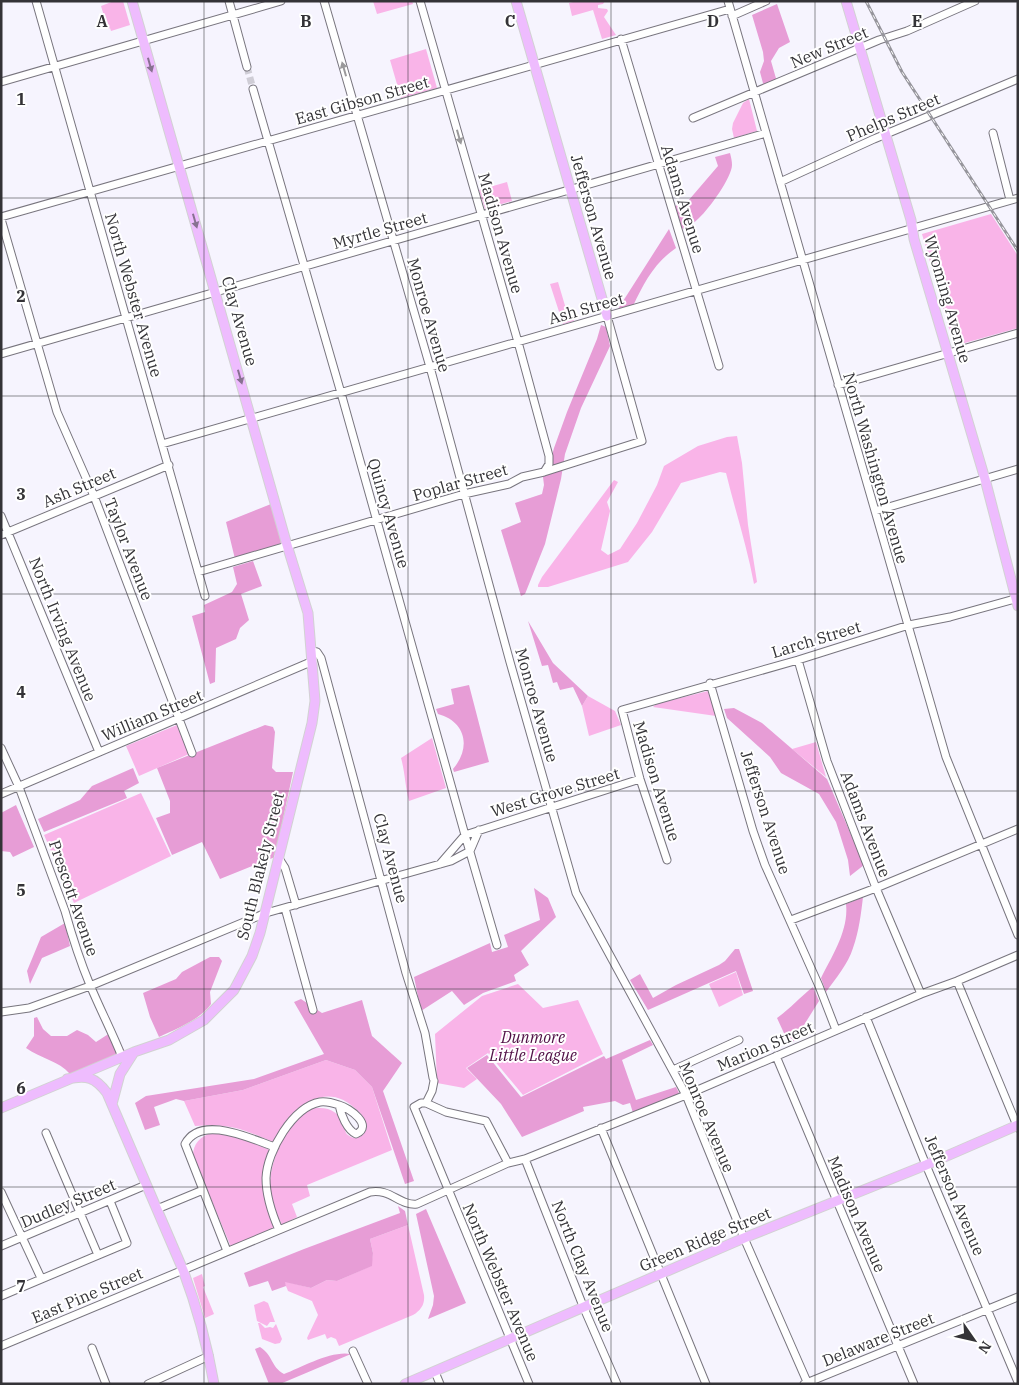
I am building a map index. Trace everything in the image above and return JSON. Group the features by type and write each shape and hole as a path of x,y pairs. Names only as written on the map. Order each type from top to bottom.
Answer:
{"main road":[{"name":"Clay Avenue","path":"132,1 308,613 313,661"},
{"name":"Jefferson Avenue","path":"516,1 607,316"},
{"name":"Wyoming Avenue","path":"846,1 984,478 1017,600"},
{"name":"South Blakely Street","path":"1,1108 122,1056 169,1040 204,1020 234,990 252,956 266,913 278,857 312,723 315,702 313,661"},
{"path":"112,1104 120,1074 134,1052"},
{"path":"67,1079 83,1077 97,1082 108,1093 183,1270 198,1311 214,1384"},
{"name":"Green Ridge Street","path":"405,1384 744,1238 926,1165 1017,1126"}],"street":[{"name":"North Webster Avenue","path":"36,1 205,596"},
{"path":"229,1 247,68"},
{"path":"1,82 281,1"},
{"name":"Monroe Avenue","path":"324,1 430,367 576,893 686,1095 806,1383"},
{"name":"Madison Avenue","path":"420,1 549,456 549,464 544,472"},
{"name":"East Gibson Street","path":"1,218 730,8 766,1"},
{"name":"New Street","path":"693,118 975,1"},
{"name":"North Washington Avenue","path":"730,8 946,757 1018,935"},
{"name":"Adams Avenue","path":"621,39 719,366"},
{"name":"Phelps Street","path":"780,182 1018,79"},
{"name":"Quincy Avenue","path":"253,89 341,392 497,945"},
{"name":"Myrtle Street","path":"1,354 766,133"},
{"path":"993,133 1014,199"},
{"name":"Ash Street","path":"162,444 1014,199"},
{"name":"Taylor Avenue","path":"1,218 57,412 94,496 192,753"},
{"name":"Jefferson Avenue","path":"607,316 642,441"},
{"path":"838,385 1018,333"},
{"name":"Poplar Street","path":"198,572 464,494 509,484 522,477 544,472 642,441"},
{"name":"Ash Street","path":"5,533 169,465"},
{"path":"875,511 1018,469"},
{"name":"North Irving Avenue","path":"1,516 5,533 99,752"},
{"name":"Larch Street","path":"622,710 710,683 798,660 909,625 1017,600"},
{"name":"Clay Avenue","path":"312,651 317,652 321,658 406,973 425,1033 433,1080 432,1091 426,1103"},
{"name":"Adams Avenue","path":"798,660 827,761 876,888 921,994"},
{"name":"William Street","path":"1,794 313,661"},
{"name":"Jefferson Avenue","path":"710,683 753,831 766,867 791,920 836,1030"},
{"name":"Madison Avenue","path":"622,710 640,779 667,860"},
{"name":"Prescott Avenue","path":"1,748 19,787 65,911 90,986 111,1028 122,1056"},
{"name":"West Grove Street","path":"440,864 465,835 640,779"},
{"path":"791,920 876,888 1018,829"},
{"name":"West Grove Street","path":"470,851 479,830"},
{"path":"1,1012 29,1008 90,986 266,913 451,861 470,851"},
{"path":"278,857 285,868 296,905"},
{"path":"285,908 313,1010"},
{"name":"Marion Street","path":"411,1205 448,1191 508,1163 525,1159 686,1095 921,994 1018,955"},
{"path":"957,981 1017,1126"},
{"name":"Jefferson Avenue","path":"866,1018 1018,1382"},
{"path":"673,1070 739,1040"},
{"name":"Madison Avenue","path":"776,1056 914,1384"},
{"path":"279,1230 273,1215 266,1177 275,1147 282,1133 303,1109 322,1102 339,1105"},
{"name":"North Webster Avenue","path":"426,1103 416,1105 414,1109 529,1384"},
{"path":"426,1103 454,1114 486,1121 508,1163"},
{"path":"600,1128 706,1384"},
{"path":"227,1251 185,1144 193,1134 208,1129 238,1134 275,1147"},
{"path":"46,1133 98,1255"},
{"name":"North Clay Avenue","path":"525,1159 617,1384"},
{"name":"Dudley Street","path":"1,1246 146,1185"},
{"path":"157,1210 203,1190"},
{"path":"1,1192 41,1278"},
{"name":"East Pine Street","path":"1,1346 370,1192 388,1193 411,1205"},
{"path":"1,1296 127,1243 110,1201"},
{"name":"Delaware Street","path":"806,1383 1018,1297"},
{"path":"92,1348 106,1384"},
{"path":"354,1351 368,1384"},
{"path":"148,1384 209,1356"},
{"path":"435,1372 440,1384"}],"green space":[{"path":"114,1 123,1 130,25 111,31 110,28 108,29 101,6"},
{"path":"373,1 412,1 413,4 377,14"},
{"path":"577,1 605,1 603,4 598,5 598,8 607,9 608,11 604,17 616,35 602,39 593,10 572,16 569,3"},
{"path":"426,49 437,88 401,98 390,60"},
{"path":"749,99 757,131 734,138 733,123 743,103"},
{"path":"507,182 512,201 485,209 479,190"},
{"path":"991,214 1018,256 1018,328 954,346 922,234"},
{"path":"558,282 569,319 574,321 563,324 550,284"},
{"path":"737,436 757,582 754,584 726,473 720,472 681,483 652,532 628,562 548,587 538,587 542,577 614,480 618,482 607,502 610,511 601,550 608,555 620,549 637,523 657,485 664,466 698,446 727,437"},
{"path":"708,691 716,716 653,707 656,704"},
{"path":"588,696 615,711 621,725 589,736 582,706"},
{"path":"177,725 189,754 139,776 126,746"},
{"path":"432,738 446,788 409,801 401,758"},
{"path":"816,742 826,777 792,749"},
{"path":"141,793 171,856 74,903 44,835"},
{"path":"736,972 743,995 719,1007 709,984"},
{"name":"Dunmore Little League","path":"518,984 543,1008 578,1000 603,1054 523,1095 488,1053 466,1068 477,1079 464,1088 437,1083 435,1034 482,996"},
{"path":"326,1060 355,1070 372,1087 392,1150 307,1185 310,1196 292,1204 297,1217 282,1225 271,1198 270,1188 277,1153 289,1128 297,1118 307,1111 317,1108 326,1109 340,1117 347,1134 356,1138 363,1134 366,1129 366,1122 362,1115 346,1102 333,1097 321,1097 299,1109 273,1142 227,1126 195,1126 184,1101 243,1090"},
{"path":"212,1133 239,1137 270,1150 265,1172 264,1190 274,1228 231,1247 193,1156 194,1148 198,1141"},
{"path":"408,1225 424,1295 424,1301 420,1309 413,1315 339,1346 336,1339 331,1337 327,1339 325,1334 308,1340 307,1338 318,1315 312,1301 288,1291 284,1281 311,1288 327,1280 337,1281 371,1266 373,1253 370,1239"},
{"path":"202,1274 205,1286 203,1287 214,1314 205,1318 193,1278"},
{"path":"264,1301 268,1303 275,1322 270,1322 267,1326 257,1321 254,1305"},
{"path":"258,1323 265,1328 273,1328 276,1324 282,1339 280,1343 275,1344 262,1339"}],"shaded area":[{"path":"777,4 790,42 779,48 771,61 777,82 764,87 760,72 764,61 763,52 752,15"},
{"path":"730,153 732,165 724,185 703,214 683,229 680,226 675,206 688,201 718,166 715,157"},
{"path":"669,229 676,248 656,267 646,281 633,306 618,309"},
{"path":"601,325 606,327 610,346 581,408 565,454 561,479 545,544 525,594 521,596 501,530 521,522 515,503 542,494 543,477 549,467 567,412"},
{"path":"271,504 282,543 235,559 226,522"},
{"path":"253,561 262,586 241,594 249,620 240,628 236,639 216,648 215,682 210,684 192,616 205,612 204,605 232,592 237,584 233,567"},
{"path":"528,621 553,663 588,696 582,706 573,687 560,690 557,682 553,683 548,665 542,666"},
{"path":"469,685 489,762 454,772 453,769 459,761 464,744 463,736 454,722 438,714 436,709 454,704 451,689"},
{"path":"734,708 762,723 827,779 864,865 850,876 848,860 836,822 819,794 781,773 770,757 727,718 724,709"},
{"path":"265,725 273,727 275,732 272,768 276,772 293,772 275,857 220,879 202,842 172,855 156,818 170,813 170,801 157,768"},
{"path":"133,768 139,783 124,791 127,798 44,832 38,819 80,800 92,786"},
{"path":"16,805 34,847 13,857 10,852 1,851 1,813"},
{"path":"534,888 548,898 556,917 521,951 529,965 514,975 516,981 483,993 464,1005 452,991 421,1011 414,977 490,943 492,952 508,947 504,935 540,920"},
{"path":"863,897 858,929 851,954 826,992 821,978 835,952 842,933 845,923 846,904"},
{"path":"65,923 70,946 42,958 30,984 27,971 41,937"},
{"path":"735,949 739,949 753,991 744,994 736,971 648,1010 630,980 640,974 653,998 719,965"},
{"path":"210,957 219,957 222,961 210,992 211,1004 201,1015 159,1037 150,1017 143,993 176,979 182,972"},
{"path":"813,987 819,1001 794,1041 789,1044 777,1018"},
{"path":"301,999 322,1013 362,1000 372,1036 402,1063 383,1091 414,1181 405,1184 372,1087 355,1070 326,1060 243,1090 184,1101 176,1099 154,1107 160,1125 145,1130 135,1103 146,1096 254,1079 324,1054 294,1002"},
{"path":"37,1017 43,1029 51,1036 67,1036 77,1030 88,1035 96,1042 110,1033 126,1052 70,1074 55,1063 26,1048 34,1036 34,1018"},
{"path":"650,1040 653,1045 622,1060 636,1100 676,1087 680,1095 633,1113 630,1103 623,1105 615,1101 583,1107 584,1111 522,1137 501,1104 467,1068 487,1055 521,1097 604,1056 606,1059"},
{"path":"398,1206 405,1211 408,1225 370,1239 373,1253 372,1266 337,1281 327,1280 311,1288 285,1282 286,1286 272,1291 268,1281 249,1287 244,1273 400,1213"},
{"path":"426,1209 466,1303 428,1319 434,1296 416,1214"},
{"path":"260,1347 268,1354 276,1368 284,1374 335,1354 351,1354 280,1384 269,1384 255,1349"}],"tunnel":[{"path":"247,67 253,89"}],"railway":[{"path":"866,1 902,72 1018,251"}]}
